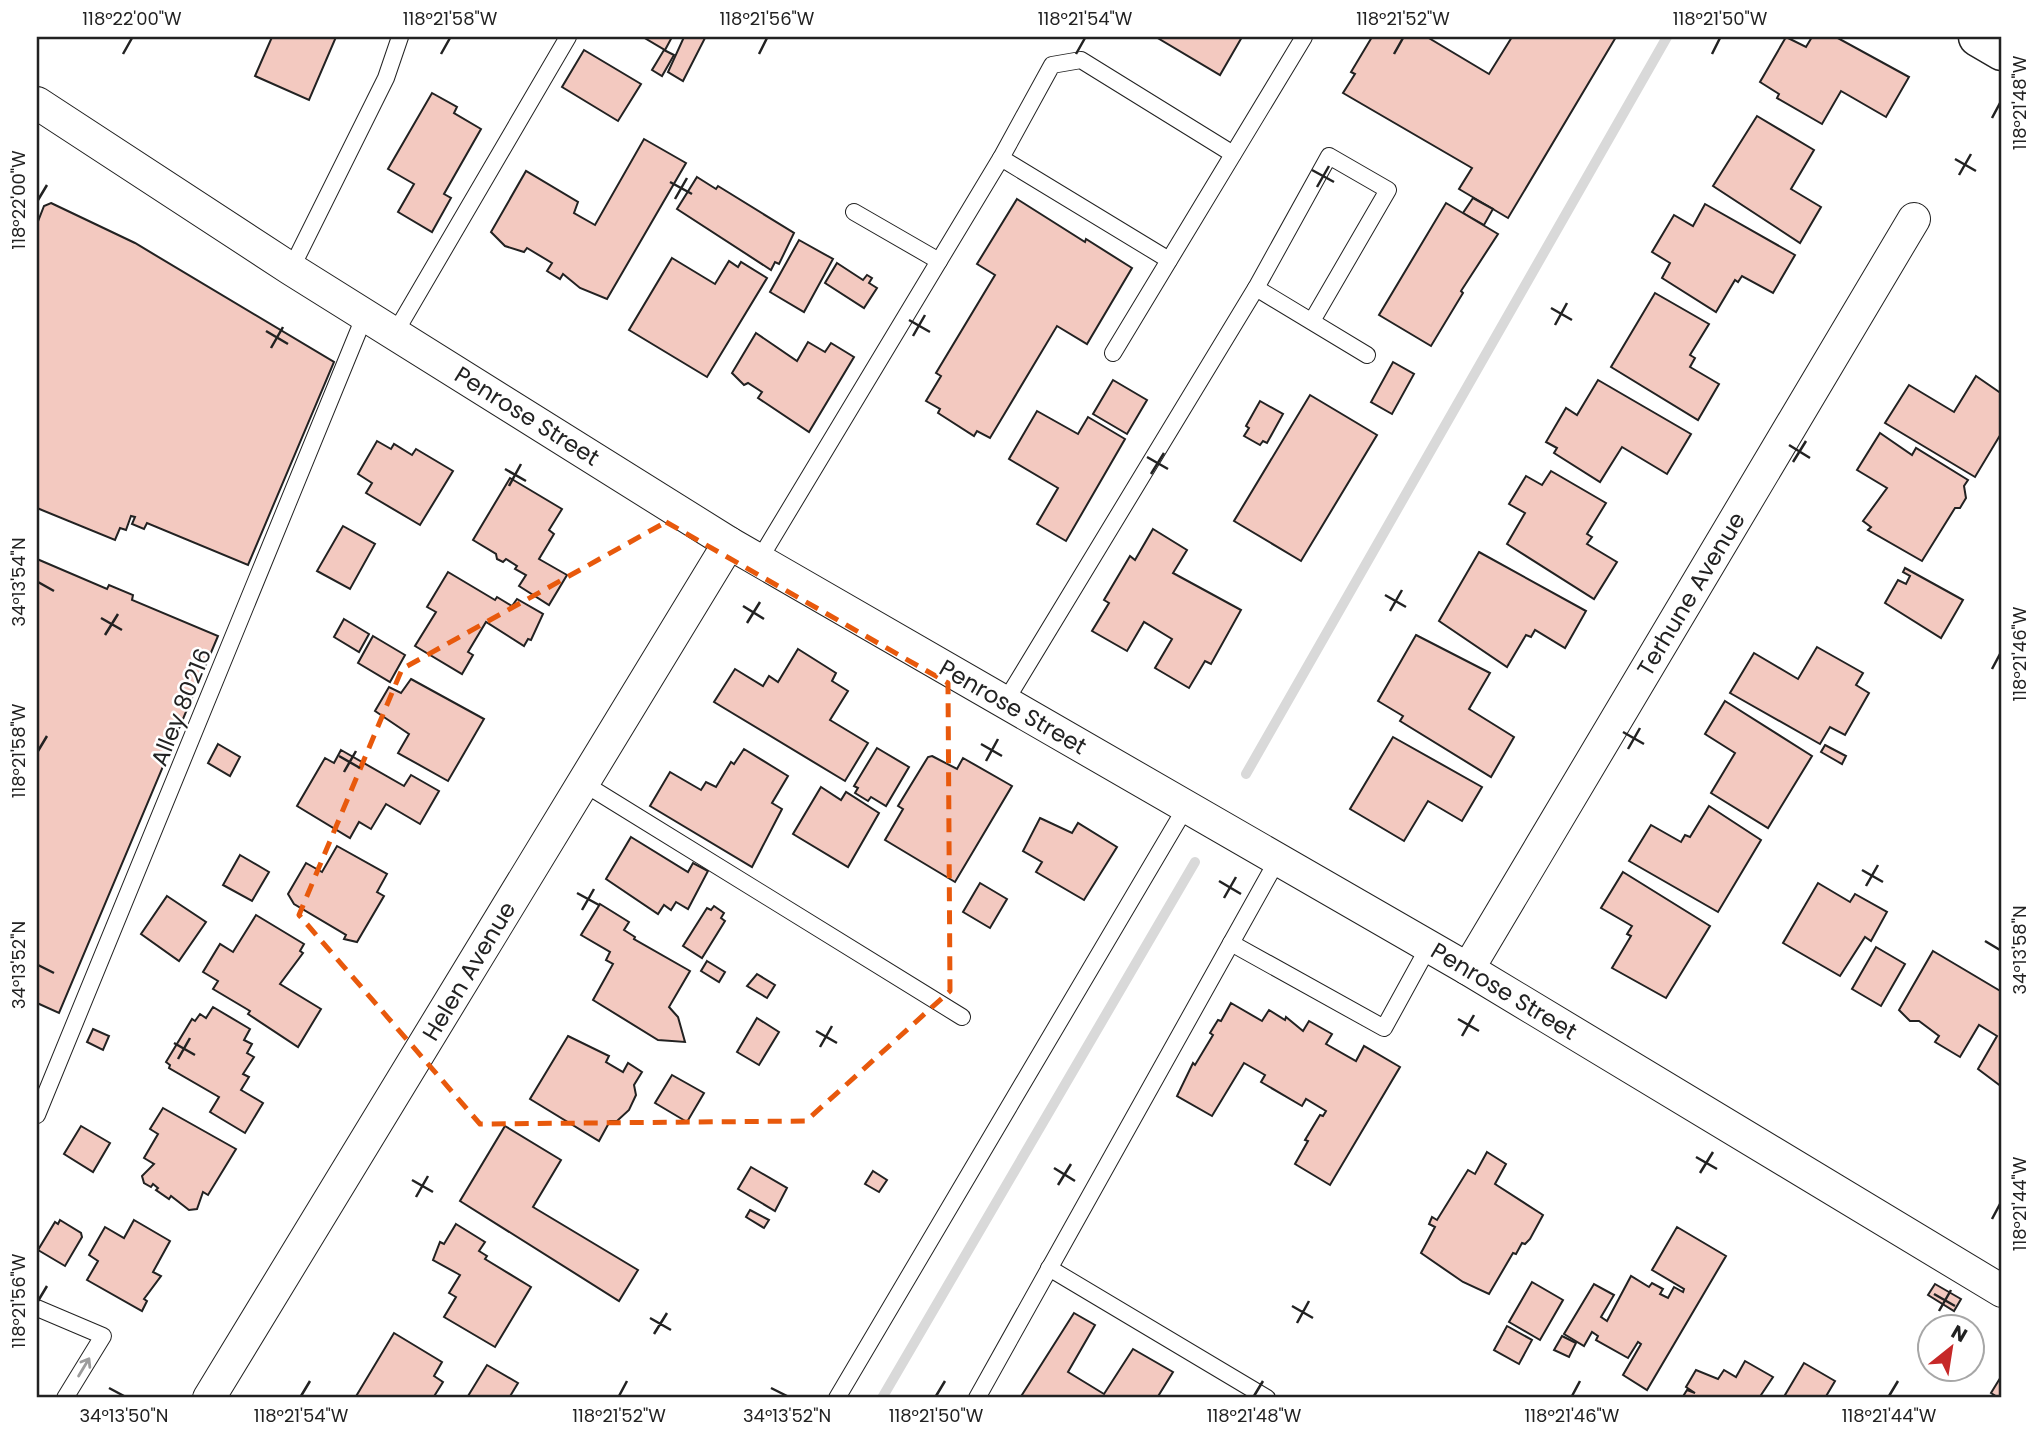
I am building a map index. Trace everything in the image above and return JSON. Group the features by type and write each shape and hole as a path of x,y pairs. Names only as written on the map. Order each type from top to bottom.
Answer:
{"main road":[{"path":"1978,37 2002,51"}],"street":[{"name":"Penrose Street","path":"37,103 291,269 729,543 1429,946 2002,1291"},
{"name":"Terhune Avenue","path":"1468,969 1914,219"},
{"name":"Helen Avenue","path":"209,1398 729,543"}],"lane":[{"path":"291,269 386,78 400,37"},
{"path":"395,333 568,37"},
{"path":"1113,353 1304,37"},
{"path":"759,560 1001,158 1052,65 1081,60 1233,154"},
{"path":"1005,702 1256,288 1329,156 1388,190 1312,321"},
{"path":"1001,158 1168,260"},
{"path":"854,212 939,261"},
{"path":"1256,288 1367,355"},
{"name":"Alley 80216","path":"37,1115 365,315"},
{"path":"583,783 962,1017"},
{"path":"837,1398 1186,807"},
{"path":"977,1398 1278,859"},
{"path":"1231,943 1384,1028 1429,946"},
{"path":"1049,1268 1267,1398"},
{"path":"37,1308 103,1336 65,1398"}],"highlighted area":[{"path":"666,522 948,683 950,991 806,1121 480,1124 299,915 402,669"}],"building":[{"path":"272,37 336,37 309,100 255,76"},
{"path":"643,37 672,37 665,50"},
{"path":"684,37 705,38 683,81 668,72"},
{"path":"1156,37 1242,37 1220,75"},
{"path":"1372,37 1427,37 1489,74 1512,37 1616,37 1508,218 1459,189 1472,168 1343,93 1355,74 1351,72"},
{"path":"1786,37 1806,47 1812,37 1836,37 1909,77 1886,117 1841,91 1822,124 1777,98 1779,94 1760,82"},
{"path":"584,50 641,84 618,121 562,87"},
{"path":"664,50 674,55 662,76 652,70"},
{"path":"432,93 457,107 454,113 481,129 444,194 451,198 432,232 398,212 414,184 388,169"},
{"path":"1757,116 1814,150 1791,189 1821,207 1800,243 1713,186"},
{"path":"644,139 686,163 607,299 580,288 563,274 560,279 547,271 552,263 527,248 524,252 505,246 491,232 526,171 578,202 574,213 595,225"},
{"path":"697,177 716,189 718,186 794,233 779,264 775,262 771,270 677,209"},
{"path":"1473,198 1493,209 1484,225 1463,213"},
{"path":"1017,199 1132,268 1087,344 1057,326 990,438 977,431 974,436 938,413 940,409 926,401 941,376 936,373 995,275 977,264"},
{"path":"51,203 135,243 334,362 248,565 147,523 144,529 132,524 135,517 131,516 126,530 120,528 115,540 37,508 37,224 44,206"},
{"path":"1446,203 1498,234 1461,291 1463,293 1431,346 1379,315"},
{"path":"1705,204 1795,255 1773,293 1742,276 1738,282 1735,280 1716,312 1662,278 1670,263 1652,252 1674,215 1693,226"},
{"path":"799,240 833,259 804,312 770,292"},
{"path":"672,258 715,284 729,261 738,267 741,262 767,278 707,377 629,330"},
{"path":"837,263 863,280 867,275 872,278 869,283 877,288 864,308 825,283"},
{"path":"1655,293 1709,324 1690,355 1695,358 1690,367 1719,384 1698,420 1611,367"},
{"path":"756,333 797,361 808,342 825,352 831,343 854,357 809,432 758,398 762,392 748,383 744,385 732,373"},
{"path":"1393,362 1414,374 1392,414 1371,402"},
{"path":"1976,376 2002,394 2002,432 1975,477 1885,423 1909,385 1954,412"},
{"path":"1113,380 1147,400 1127,434 1093,414"},
{"path":"1598,380 1691,434 1667,474 1622,447 1600,482 1554,453 1557,448 1546,442 1566,408 1577,415"},
{"path":"1310,395 1377,435 1301,561 1234,521"},
{"path":"1260,401 1283,414 1267,443 1263,441 1260,445 1244,436 1249,428 1246,426"},
{"path":"1037,411 1078,434 1088,417 1125,439 1066,541 1037,524 1058,488 1009,459"},
{"path":"1880,433 1912,455 1916,448 1968,480 1964,486 1966,498 1960,508 1955,508 1922,561 1868,530 1871,527 1863,521 1887,488 1857,470"},
{"path":"377,441 391,449 394,444 412,455 416,449 453,471 420,525 366,493 372,483 358,474"},
{"path":"1551,471 1606,503 1587,534 1592,537 1587,544 1617,562 1594,599 1507,544 1525,513 1509,504 1526,476 1542,485"},
{"path":"510,478 562,509 549,530 554,534 539,559 567,575 549,605 519,586 526,575 515,569 517,566 506,559 503,562 497,559 496,554 473,540"},
{"path":"343,526 375,544 350,589 317,571"},
{"path":"1153,529 1187,550 1173,573 1241,610 1211,664 1205,661 1189,688 1155,668 1172,639 1144,622 1127,651 1092,631 1109,603 1104,600 1130,556 1135,560"},
{"path":"1479,552 1586,611 1565,648 1535,630 1531,637 1526,635 1507,667 1439,621"},
{"path":"37,559 107,589 109,585 133,595 132,600 218,636 59,1013 37,1003"},
{"path":"1905,568 1963,600 1941,638 1885,603 1898,580 1906,584 1910,576 1903,572"},
{"path":"448,572 495,600 497,597 512,606 517,599 543,614 531,640 528,639 524,646 486,622 468,652 473,655 462,674 415,646 436,612 427,607"},
{"path":"344,619 369,634 359,652 334,637"},
{"path":"1416,635 1490,673 1469,709 1514,737 1491,777 1400,721 1403,716 1378,701"},
{"path":"373,636 405,655 390,682 358,663"},
{"path":"1817,647 1863,673 1856,685 1869,693 1845,735 1830,727 1820,744 1730,693 1754,653 1798,679"},
{"path":"798,649 836,673 832,681 848,691 830,720 868,743 845,781 714,702 735,669 763,686 769,676 778,682"},
{"path":"411,679 484,719 448,781 398,753 409,734 375,711 389,687 401,693"},
{"path":"1725,701 1812,756 1768,828 1711,793 1735,753 1705,734"},
{"path":"1393,737 1482,787 1462,821 1428,801 1404,841 1350,809"},
{"path":"218,744 240,757 230,776 208,763"},
{"path":"1825,745 1846,756 1842,764 1821,752"},
{"path":"877,748 909,767 886,806 871,797 868,801 855,793 858,788 854,786"},
{"path":"744,749 788,776 772,803 782,809 752,867 650,806 670,772 701,790 706,782 716,787 731,762 734,764"},
{"path":"341,750 404,786 411,775 439,791 420,824 386,804 371,829 359,822 350,838 297,806 325,758 334,763"},
{"path":"932,756 957,769 963,758 1012,786 955,882 885,840 903,809 898,806 928,757"},
{"path":"821,787 841,800 846,792 879,813 848,867 793,834"},
{"path":"1709,806 1761,840 1718,912 1629,861 1651,825 1681,842 1685,835 1690,837"},
{"path":"1040,818 1072,833 1078,823 1117,847 1084,900 1036,872 1042,862 1023,851"},
{"path":"631,837 688,872 693,863 708,871 688,909 676,902 671,910 664,905 658,914 606,879"},
{"path":"337,846 387,874 377,892 384,896 357,942 344,939 346,935 294,904 288,894 306,863 322,872"},
{"path":"240,855 269,872 252,901 223,885"},
{"path":"1623,872 1710,926 1666,998 1612,968 1631,936 1627,934 1632,926 1601,908"},
{"path":"980,883 1007,899 990,928 963,912"},
{"path":"1818,883 1850,902 1855,894 1887,912 1871,941 1865,937 1840,976 1783,943"},
{"path":"167,896 206,922 179,961 141,934"},
{"path":"600,904 629,922 624,930 635,937 634,939 690,971 669,1007 678,1017 685,1042 658,1040 593,1000 613,964 606,960 610,952 581,935"},
{"path":"714,906 724,913 721,918 725,921 702,958 683,946 707,908 711,910"},
{"path":"256,915 304,944 300,951 303,953 280,984 321,1009 298,1047 248,1014 250,1011 213,989 218,981 203,972 220,944 233,952"},
{"path":"1876,947 1905,964 1881,1006 1852,989"},
{"path":"1933,951 2002,992 2002,1087 1978,1069 1997,1036 1979,1025 1960,1057 1935,1042 1939,1036 1919,1021 1910,1021 1899,1010"},
{"path":"707,961 725,972 719,982 701,971"},
{"path":"757,974 775,985 767,998 747,986"},
{"path":"1231,1003 1262,1021 1269,1010 1285,1020 1286,1017 1303,1031 1309,1021 1332,1034 1326,1044 1356,1061 1364,1046 1400,1067 1330,1185 1295,1164 1308,1141 1305,1140 1320,1115 1323,1116 1326,1111 1306,1099 1302,1106 1261,1082 1265,1075 1244,1063 1212,1116 1177,1096 1193,1063 1195,1065 1213,1035 1210,1033 1218,1020 1221,1021"},
{"path":"213,1007 250,1029 244,1040 252,1044 247,1053 254,1057 243,1074 249,1077 241,1090 263,1103 245,1133 210,1112 219,1097 169,1068 170,1065 166,1062 192,1019 195,1021 200,1014 206,1018"},
{"path":"757,1018 779,1032 759,1065 737,1052"},
{"path":"93,1029 109,1036 103,1050 87,1042"},
{"path":"568,1036 609,1056 606,1062 623,1072 628,1063 642,1072 634,1085 636,1095 629,1110 617,1121 610,1121 599,1141 530,1099"},
{"path":"672,1075 704,1093 687,1122 655,1103"},
{"path":"163,1108 236,1149 208,1195 203,1192 197,1209 189,1210 171,1196 169,1199 156,1190 158,1188 153,1184 151,1187 144,1183 142,1176 154,1164 144,1158 158,1134 150,1129"},
{"path":"81,1126 110,1143 93,1172 64,1154"},
{"path":"505,1126 561,1160 533,1207 638,1270 619,1301 460,1201"},
{"path":"1487,1152 1506,1164 1495,1184 1543,1215 1530,1239 1525,1244 1522,1243 1516,1254 1513,1253 1489,1294 1463,1282 1421,1253 1435,1227 1429,1224 1432,1217 1437,1220 1468,1170 1475,1174"},
{"path":"751,1167 787,1188 775,1211 738,1189"},
{"path":"873,1171 887,1180 879,1192 865,1184"},
{"path":"750,1210 769,1220 764,1228 746,1217"},
{"path":"60,1220 81,1233 82,1237 65,1266 38,1250 55,1222 58,1224"},
{"path":"134,1220 170,1241 153,1272 161,1276 144,1299 147,1301 142,1311 87,1280 98,1261 89,1255 105,1227 124,1238"},
{"path":"456,1224 485,1242 479,1251 487,1256 485,1259 531,1287 495,1347 444,1317 456,1297 449,1293 460,1275 433,1260 440,1242 444,1244"},
{"path":"1677,1227 1726,1256 1647,1390 1623,1375 1641,1344 1638,1342 1628,1358 1596,1340 1598,1336 1592,1332 1584,1346 1564,1334 1594,1284 1614,1295 1601,1317 1607,1321 1631,1276 1649,1287 1652,1283 1663,1289 1660,1294 1668,1298 1674,1287 1683,1292 1684,1289 1652,1270"},
{"path":"1532,1282 1563,1300 1540,1340 1509,1322"},
{"path":"1935,1284 1961,1299 1954,1311 1928,1295"},
{"path":"1074,1313 1095,1325 1068,1372 1104,1394 1133,1349 1173,1372 1157,1398 1020,1398"},
{"path":"1507,1326 1532,1340 1519,1364 1494,1350"},
{"path":"394,1333 442,1362 434,1376 443,1382 433,1398 355,1398"},
{"path":"1562,1336 1576,1343 1569,1357 1554,1350"},
{"path":"1745,1361 1773,1377 1759,1398 1682,1398 1687,1390 1695,1393 1686,1387 1696,1370 1718,1379 1724,1370 1736,1377"},
{"path":"1804,1363 1835,1381 1825,1398 1790,1398 1785,1395"},
{"path":"487,1365 518,1383 509,1398 468,1396"},
{"path":"2002,1375 2002,1398 1999,1398 1991,1393"}],"waterway":[{"path":"1246,774 1667,37"},
{"path":"882,1398 1195,862"}]}
